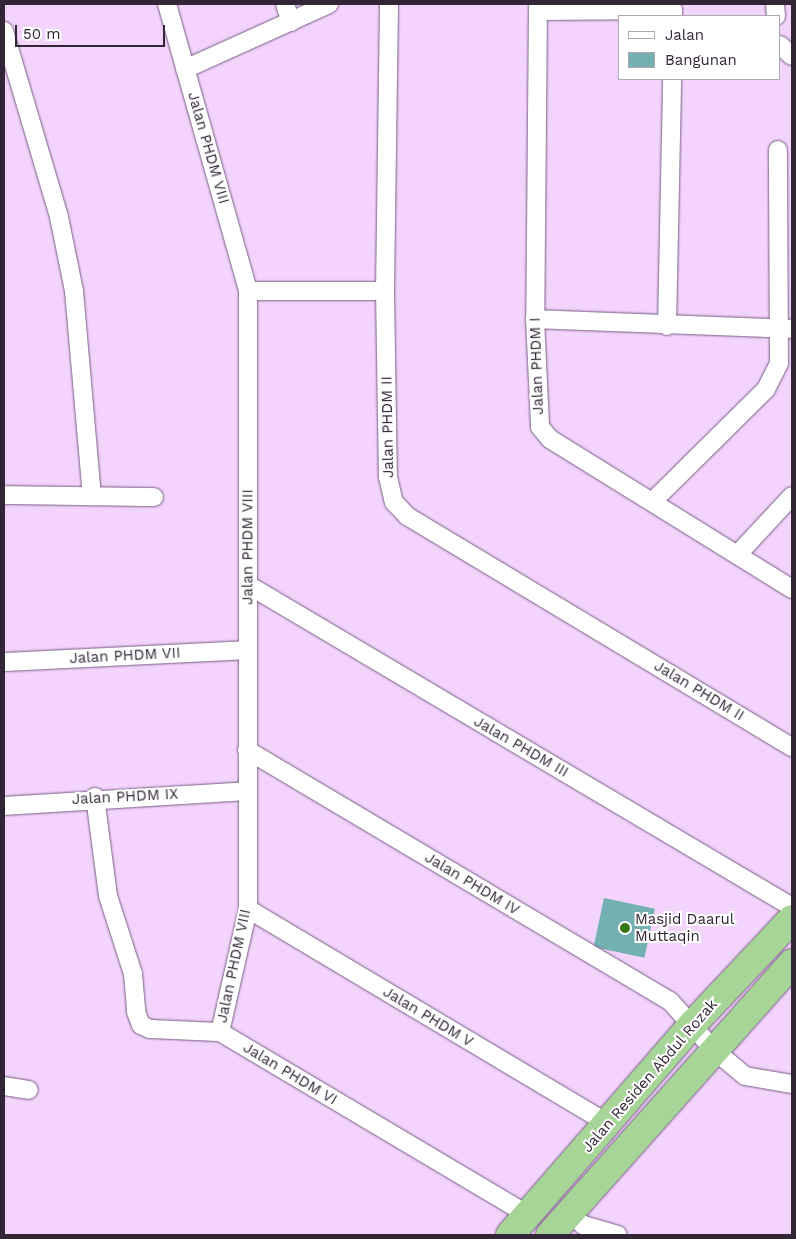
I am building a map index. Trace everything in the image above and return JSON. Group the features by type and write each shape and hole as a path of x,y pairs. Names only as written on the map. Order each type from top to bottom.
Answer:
{"highway":[{"name":"Jalan Residen Abdul Rozak","path":"510,1235 693,1024 792,919"},
{"name":"Jalan Residen Abdul Rozak","path":"550,1235 792,963"}],"street":[{"name":"Jalan PHDM VIII","path":"167,4 248,291 250,586 246,650 248,908 220,1032"},
{"path":"285,4 291,22"},
{"path":"185,69 329,4"},
{"name":"Jalan PHDM II","path":"389,4 385,291 388,477 399,508 792,747"},
{"path":"538,7 672,10"},
{"name":"Jalan PHDM I","path":"538,7 535,319 540,427 550,439 738,554 792,590"},
{"path":"4,31 59,217 74,291 92,496"},
{"path":"781,46 792,56"},
{"path":"667,326 672,80"},
{"path":"652,502 766,389 779,363 786,329 778,150"},
{"path":"248,291 385,291"},
{"path":"535,319 667,326 786,329"},
{"path":"4,495 154,497"},
{"path":"738,554 792,496"},
{"name":"Jalan PHDM III","path":"250,586 792,907"},
{"name":"Jalan PHDM VII","path":"4,662 246,650"},
{"name":"Jalan PHDM IV","path":"247,750 670,1002 693,1024 714,1050 745,1076 792,1084"},
{"name":"Jalan PHDM IX","path":"4,806 95,797 247,791"},
{"name":"Jalan PHDM VI","path":"95,797 108,896 134,974 139,1021 150,1029 220,1032 527,1214"},
{"name":"Jalan PHDM V","path":"248,908 608,1124"},
{"path":"4,1086 29,1090"},
{"path":"570,1213 583,1225 618,1235"}],"building":[{"name":"Masjid Daarul Muttaqin","path":"604,898 655,909 644,958 594,947"}],"place":[{"name":"Masjid Daarul Muttaqin","path":"625,928"}]}
